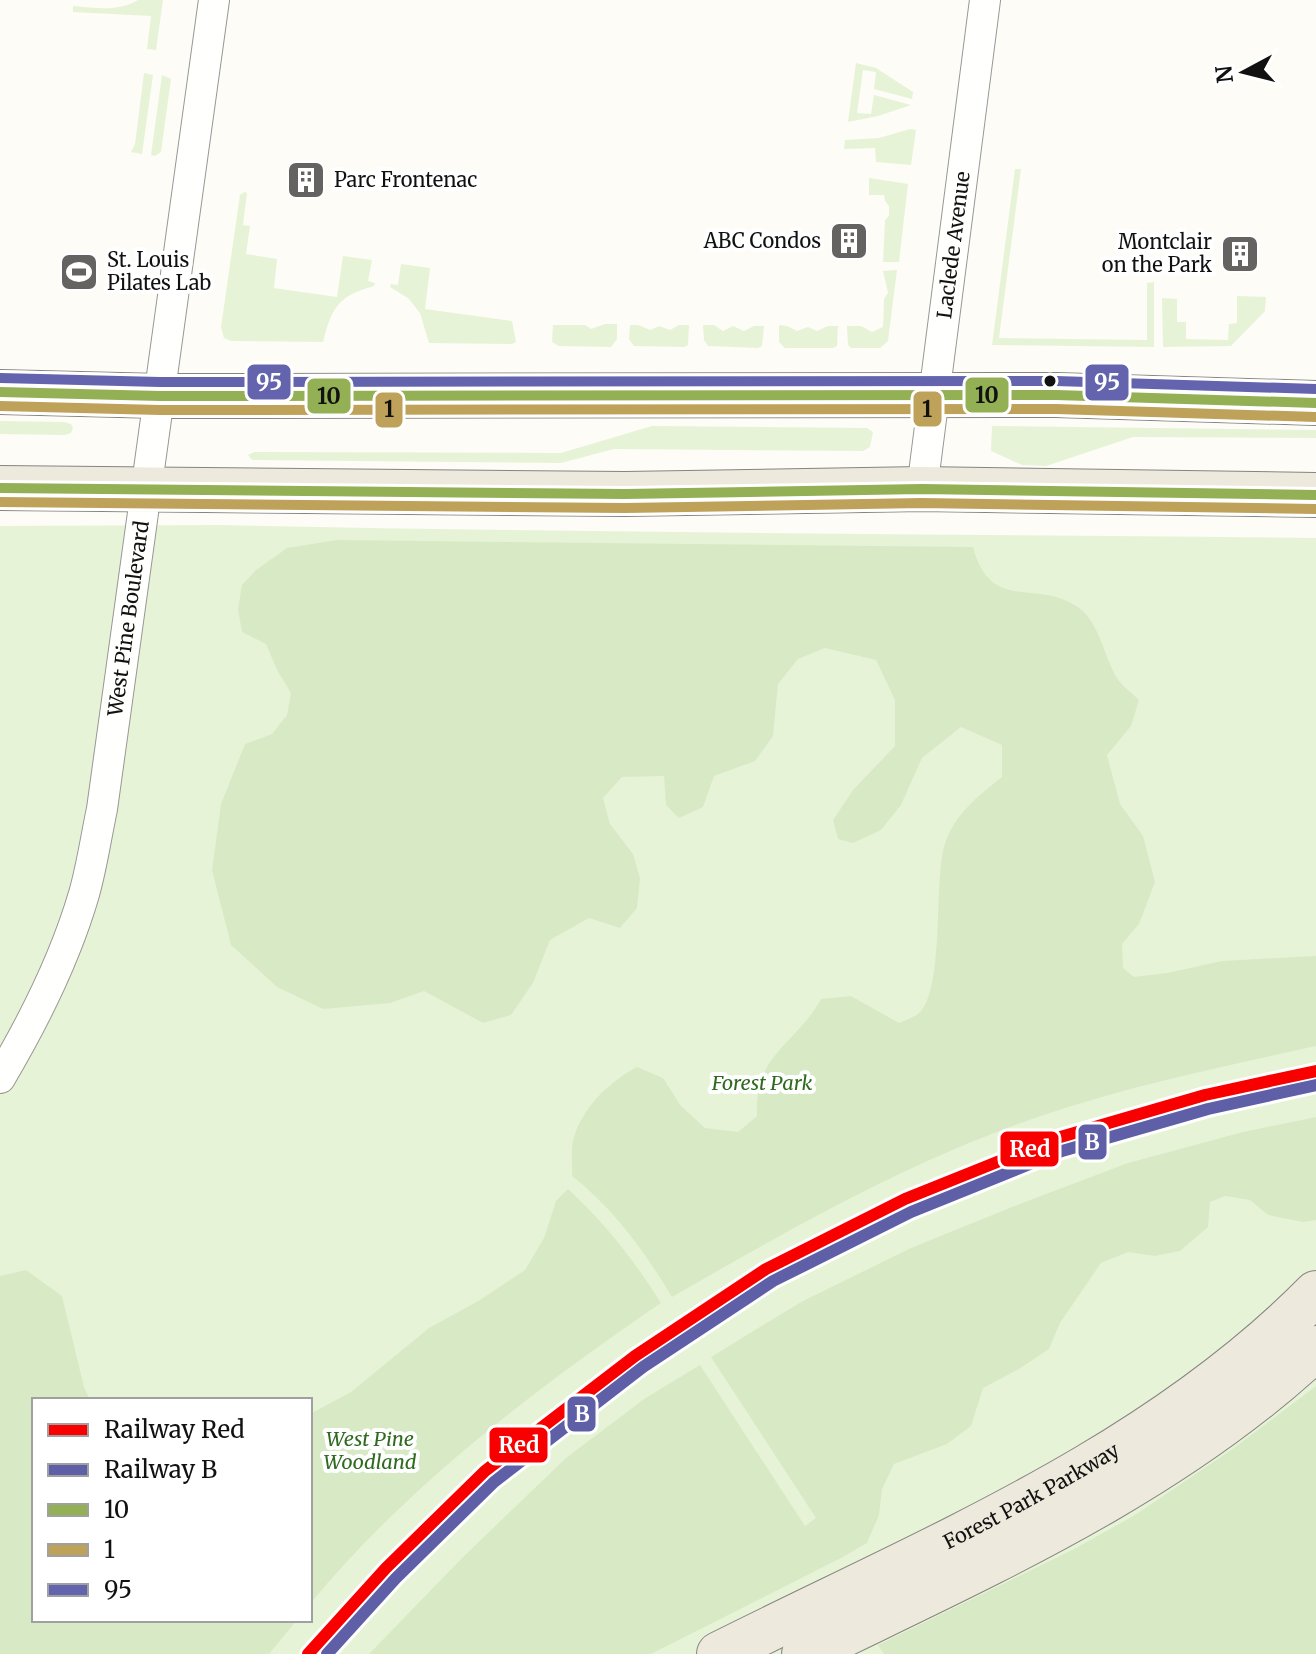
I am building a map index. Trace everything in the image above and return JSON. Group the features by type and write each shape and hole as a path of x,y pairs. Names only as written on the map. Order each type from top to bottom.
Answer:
{"main road":[{"path":"0,392 160,396 1056,395 1316,403"},
{"path":"0,488 609,494 922,489 1316,495"},
{"name":"Forest Park Parkway","path":"719,1654 976,1526 1118,1448 1218,1380 1268,1340 1316,1293"},
{"name":"Forest Park Parkway","path":"804,1654 1005,1554 1108,1498 1217,1428 1316,1348"}],"street":[{"name":"West Pine Boulevard","path":"0,1078 34,1021 61,959 84,893 102,809 214,0"},
{"name":"Laclede Avenue","path":"922,489 985,0"}],"green space":[{"path":"138,0 163,0 156,50 147,49 151,16 73,12 73,6 115,8"},
{"path":"856,63 876,68 913,92 912,99 874,89 876,72 863,70 857,113 871,114 874,95 911,105 848,122"},
{"path":"144,73 153,75 142,154 131,152 135,144"},
{"path":"162,75 171,79 161,152 155,156 151,155"},
{"path":"916,130 911,165 876,162 875,148 844,149 845,140 879,138"},
{"path":"1015,169 1021,169 999,338 1147,340 1147,283 1154,282 1154,347 992,345"},
{"path":"869,178 908,184 899,262 883,262 885,220 889,216 889,206 884,195 869,195"},
{"path":"247,193 243,225 250,226 246,254 277,259 274,288 337,297 343,256 372,260 368,281 375,283 374,286 352,294 338,305 323,342 231,341 224,338 221,327 240,195"},
{"path":"401,264 430,268 425,309 512,321 516,342 429,343 420,313 408,298 390,287 391,284 398,285"},
{"path":"897,270 888,341 880,348 851,348 848,345 847,326 861,326 872,332 883,327 884,299 888,293 883,271"},
{"path":"1237,296 1266,297 1265,311 1231,346 1163,347 1162,298 1177,299 1177,322 1186,322 1186,339 1228,340 1229,324 1237,323"},
{"path":"617,324 617,339 611,347 559,346 552,342 553,325 585,325 591,329"},
{"path":"630,325 650,330 659,326 670,330 679,325 689,325 688,345 634,346 629,339"},
{"path":"703,325 714,325 723,331 733,326 744,331 754,326 764,326 762,346 708,346 704,340"},
{"path":"779,325 797,331 808,327 817,331 838,326 837,346 785,348 779,342"},
{"path":"0,421 64,422 73,428 71,433 65,435 0,434"},
{"path":"652,426 867,428 873,432 870,447 863,451 614,449 561,463 252,460 248,455 254,452 561,453"},
{"path":"992,426 1316,430 1316,438 1133,437 1046,466 1022,465 991,451"},
{"name":"Forest Park","path":"221,525 1316,538 1316,1654 0,1654 0,526"},
{"path":"337,540 973,547 981,568 991,581 1003,588 1062,599 1085,613 1117,678 1139,700 1131,726 1107,755 1120,804 1143,836 1155,882 1139,924 1122,944 1123,968 1134,977 1222,961 1316,956 1316,1046 1116,1093 1000,1131 856,1195 672,1297 628,1232 572,1176 573,1142 584,1115 608,1087 637,1067 663,1078 681,1106 705,1128 738,1132 757,1116 758,1095 769,1064 821,999 851,996 899,1023 919,1013 933,979 944,847 960,816 1002,777 1002,745 961,727 922,758 901,805 881,830 853,843 838,839 833,820 853,790 895,746 895,700 876,660 825,648 798,659 778,684 773,736 755,761 714,776 703,807 679,818 666,805 664,776 622,777 603,798 610,824 633,854 640,878 637,908 620,928 589,918 550,940 533,983 511,1015 483,1023 424,991 390,1003 323,1009 277,987 231,945 212,870 221,804 245,744 272,734 287,715 291,693 266,644 242,632 238,609 242,585 256,570 287,548"},
{"path":"1316,1117 1316,1220 1303,1222 1268,1215 1250,1200 1225,1196 1210,1202 1208,1227 1180,1251 1155,1256 1128,1252 1101,1263 1060,1323 1049,1349 983,1388 971,1426 947,1444 894,1464 882,1489 879,1515 867,1543 841,1558 651,1654 369,1654 463,1557 566,1458 644,1399 700,1365 805,1526 816,1518 711,1357 801,1302 911,1248 1017,1205 1128,1163 1243,1132"},
{"name":"West Pine Woodland","path":"568,1189 618,1243 661,1303 520,1405 431,1479 348,1560 312,1602 312,1413 351,1392 429,1328 480,1300 525,1270 544,1238 556,1201"},
{"path":"26,1270 62,1296 89,1398 32,1398 32,1622 295,1622 269,1654 0,1654 0,1276"},
{"path":"1316,1386 1316,1654 884,1654 878,1645 1074,1549 1135,1515 1231,1450"}],"rail line":[{"name":"Red","path":"308,1654 386,1568 485,1471 635,1356 766,1269 905,1199 1057,1138 1205,1095 1316,1071"},
{"name":"B","path":"327,1654 396,1578 494,1482 643,1367 773,1281 911,1212 1062,1151 1208,1109 1316,1085"}],"transit line":[{"name":"95","path":"0,378 160,382 1056,381 1316,389"},
{"name":"10","path":"0,392 160,396 1056,395 1316,403"},
{"name":"1","path":"0,406 160,410 1056,409 1316,417"},
{"name":"10","path":"0,488 625,494 922,489 1316,495"},
{"name":"1","path":"0,502 625,508 922,503 1316,509"}],"place":[{"name":"Parc Frontenac","path":"306,180"},
{"name":"ABC Condos","path":"849,241"},
{"name":"Montclair on the Park","path":"1240,254"},
{"name":"St. Louis Pilates Lab","path":"79,272"}]}
